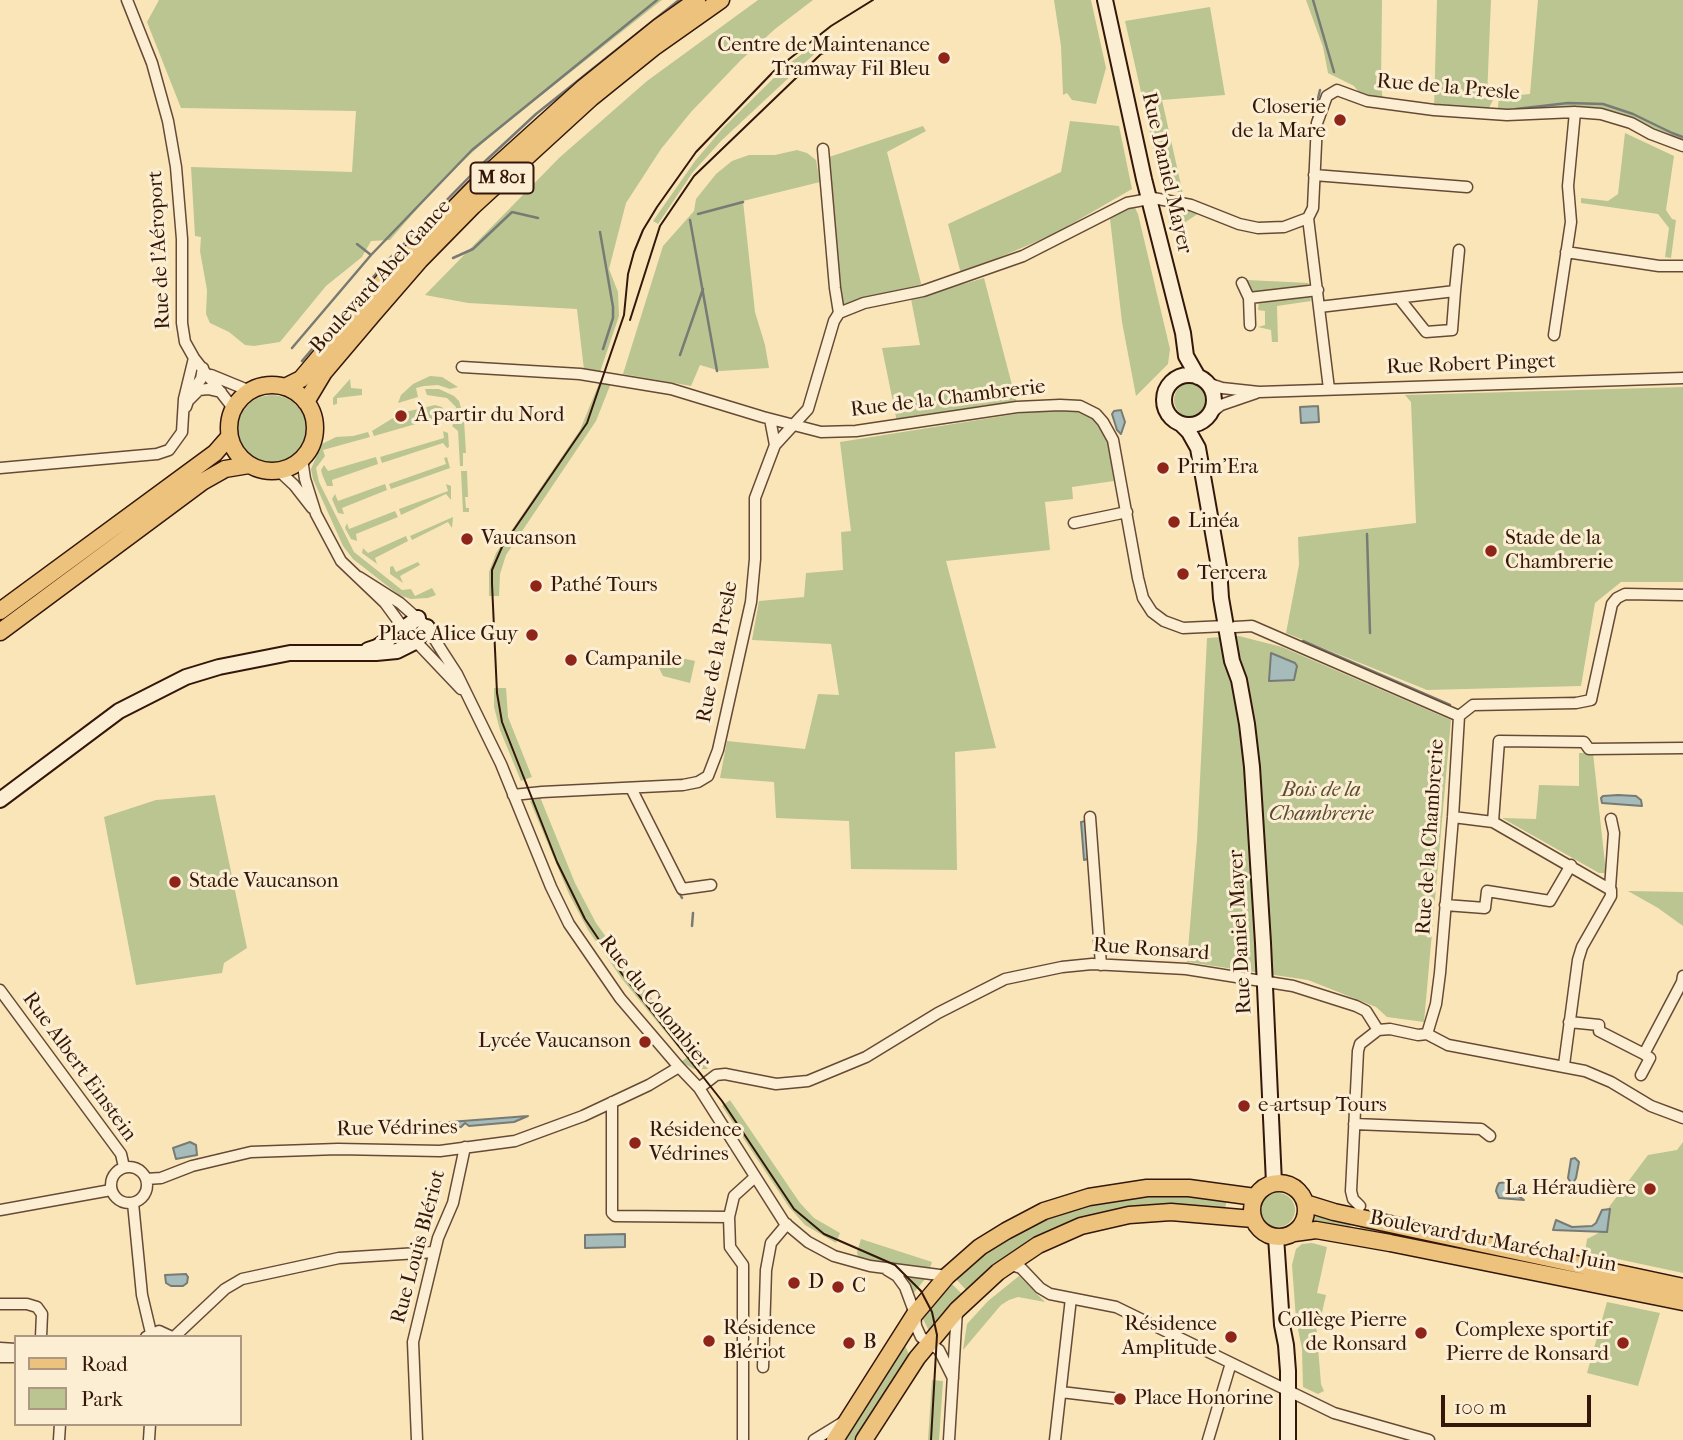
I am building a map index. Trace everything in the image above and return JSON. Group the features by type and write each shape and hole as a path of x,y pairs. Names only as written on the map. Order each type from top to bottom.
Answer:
{"main road":[{"name":"Boulevard Abel Gance","path":"285,387 301,379 385,279 491,170 583,88 652,32 697,0"},
{"name":"Boulevard Abel Gance","path":"306,402 324,372 420,260 472,206 561,123 611,81 721,0"},
{"name":"Rue Daniel Mayer","path":"1105,0 1183,333 1186,356 1180,377"},
{"name":"Rue Daniel Mayer","path":"1186,356 1203,380"},
{"path":"1180,377 1203,380 1214,398 1206,418 1191,426 1182,425 1169,415 1164,402 1168,387 1180,377"},
{"path":"267,385 285,387 306,402 313,417 315,433 308,452 293,466 279,471 264,471 250,465 236,453 229,437 229,422 233,408 240,398 250,391 267,385"},
{"name":"Rue Daniel Mayer","path":"1197,444 1206,418"},
{"name":"Rue Daniel Mayer","path":"1182,425 1197,444 1219,567 1221,598 1230,627 1232,661 1239,680 1252,767 1274,1182"},
{"path":"0,611 215,453 229,437"},
{"path":"0,632 202,482 225,469 250,465"},
{"path":"360,652 377,647 404,629 422,623"},
{"path":"0,800 120,711 186,677 228,665 290,653 397,651 415,642 422,623"},
{"path":"1274,1182 1282,1182 1297,1189 1306,1203 1304,1220 1294,1233 1276,1237 1262,1231 1253,1219 1251,1211 1255,1197 1266,1185 1274,1182"},
{"path":"835,1440 915,1314 947,1276 980,1247 1006,1231 1044,1211 1089,1197 1159,1187 1189,1188 1255,1197"},
{"name":"Boulevard du Maréchal Juin","path":"1306,1203 1335,1212 1683,1287"},
{"path":"864,1440 902,1379 957,1310 1007,1264 1038,1245 1070,1229 1115,1217 1171,1212 1253,1219"},
{"name":"Boulevard du Maréchal Juin","path":"1294,1233 1316,1230 1391,1243 1683,1302"},
{"path":"1276,1237 1287,1360 1288,1440"}],"street":[{"name":"Rue de l'Aéroport","path":"127,0 152,63 172,144 181,230 183,331 187,348 233,408"},
{"name":"Rue de la Presle","path":"1329,389 1308,218 1313,208 1315,139 1319,113 1327,96 1337,90 1367,101 1434,110 1507,115 1575,112 1614,117 1683,146"},
{"path":"1554,335 1571,222 1568,186 1575,112"},
{"path":"823,149 835,295 839,313 864,303 923,291 1023,256 1127,203 1151,198 1191,205 1239,224 1258,228 1284,227 1308,218"},
{"path":"1314,175 1467,187"},
{"path":"1399,298 1426,331 1452,330 1459,250"},
{"path":"1566,252 1659,266 1683,266"},
{"path":"1242,283 1250,298 1250,325"},
{"path":"1250,298 1318,290"},
{"path":"1319,307 1455,291"},
{"name":"Rue de la Presle","path":"513,795 698,782 708,776 714,763 751,602 755,559 755,498 775,445 804,414 813,399 834,321 839,313"},
{"path":"184,418 185,391 194,358"},
{"name":"Rue de la Chambrerie","path":"463,367 584,374 671,389 821,432 856,431 1017,407 1060,405 1080,407 1096,414 1108,430 1117,458 1138,578 1143,598 1152,612 1164,621 1183,628 1252,626 1459,716 1446,905 1436,1004 1427,1034"},
{"name":"Rue de l'Aéroport","path":"205,370 250,391"},
{"path":"0,468 163,453 173,447 178,439 191,391 205,370"},
{"name":"Rue Robert Pinget","path":"1203,380 1233,394 1683,378"},
{"path":"188,401 199,390 221,392"},
{"path":"1206,418 1233,394"},
{"path":"770,419 775,445"},
{"name":"Rue du Colombier","path":"302,458 305,479 316,514"},
{"name":"Rue du Colombier","path":"279,471 294,485 316,514 341,561 385,603 415,642 467,695"},
{"path":"1074,523 1127,513"},
{"name":"Rue du Colombier","path":"359,577 400,603 422,623 457,674 569,924 620,998 699,1088 787,1224 808,1242 834,1256 884,1268 947,1276"},
{"path":"1459,716 1473,705 1576,703 1591,700 1612,604 1625,594 1683,595"},
{"path":"1493,822 1499,741 1584,742 1589,749 1683,748"},
{"path":"631,788 682,889 711,885"},
{"path":"1090,817 1101,965"},
{"path":"1453,817 1493,822 1610,888"},
{"path":"1564,1065 1580,953 1611,896 1614,833 1611,819"},
{"path":"1446,905 1485,908 1487,891 1550,901 1571,865"},
{"name":"Rue Ronsard","path":"699,1088 716,1075 725,1074 776,1084 808,1081 866,1057 938,1013 1005,979 1062,967 1101,965 1186,969 1265,980 1356,1006 1366,1011 1378,1030"},
{"path":"1644,1055 1683,976"},
{"name":"Rue Albert Einstein","path":"0,990 121,1154 124,1167"},
{"path":"1569,1022 1599,1025 1600,1031 1650,1058 1641,1075"},
{"path":"1360,1206 1353,1199 1351,1191 1360,1044 1378,1030 1427,1034 1448,1045 1564,1065 1603,1078 1651,1106 1683,1118"},
{"name":"Rue Védrines","path":"146,1179 161,1178 192,1166 251,1152 338,1149 430,1151 515,1141 573,1120 679,1068"},
{"path":"612,1102 612,1213 615,1216 729,1217"},
{"path":"1354,1124 1481,1129 1490,1136"},
{"name":"Rue Louis Blériot","path":"417,1440 413,1342 434,1252 453,1203 465,1147"},
{"path":"124,1167 135,1168 146,1179 144,1196 134,1203 117,1200 111,1190 114,1174 124,1167"},
{"path":"743,1440 743,1265 730,1247 729,1217 734,1196 755,1177"},
{"path":"0,1210 111,1190"},
{"path":"134,1203 148,1335 166,1332 170,1335"},
{"path":"762,1367 766,1270 771,1244 787,1224"},
{"path":"175,1335 225,1289 242,1279 339,1258 434,1252"},
{"path":"1007,1264 1021,1268 1040,1289 1050,1294 1116,1307 1334,1413 1429,1440"},
{"path":"884,1268 897,1276 905,1287 921,1337 939,1350 953,1378"},
{"path":"1055,1440 1071,1298"},
{"path":"0,1304 37,1307 41,1314 41,1335"},
{"path":"949,1440 957,1310"},
{"path":"1208,1440 1231,1363"},
{"path":"1061,1392 1120,1399"},
{"path":"814,1440 848,1419"}],"green space":[{"path":"159,0 662,0 495,132 445,177 390,240 371,241 362,257 326,286 280,342 254,346 245,345 229,332 210,323 206,314 207,290 200,251 201,237 195,236 191,167 352,172 356,111 181,108 147,22"},
{"path":"758,0 813,0 775,29 740,61 691,112 661,149 626,203 609,269 618,292 619,316 600,372 584,370 577,309 468,303 425,295 559,158 647,81"},
{"path":"1054,0 1091,0 1106,68 1096,104 1072,100 1067,93 1063,95 1061,46"},
{"path":"1306,0 1382,0 1383,103 1363,97 1354,86 1328,73 1323,47"},
{"path":"1437,0 1491,0 1487,97 1494,98 1486,114 1434,110"},
{"path":"1538,0 1683,0 1683,146 1614,117 1497,115 1499,97 1530,94"},
{"path":"1210,7 1225,95 1162,100 1183,194 1168,191 1162,185 1125,21"},
{"path":"821,40 824,45 721,141 693,172 658,224 653,221 695,161 723,128 787,65"},
{"path":"1070,121 1119,126 1132,189 1054,234 961,274 948,224 1061,172"},
{"path":"923,126 926,131 887,152 922,287 847,305 842,303 838,299 826,158"},
{"path":"1625,133 1674,156 1666,210 1672,219 1676,220 1671,258 1665,257 1669,228 1658,214 1581,203 1581,198 1608,201 1618,194"},
{"path":"797,150 816,160 820,182 743,201 755,312 769,368 720,371 700,365 691,386 623,374 663,246 694,211 696,199 716,174 732,161 749,155 775,155"},
{"path":"1176,204 1199,213 1171,232 1167,213"},
{"path":"1130,207 1135,208 1138,214 1170,349 1168,364 1136,396 1122,322 1110,219"},
{"path":"984,278 1017,404 897,422 882,348 920,345 911,299"},
{"path":"1247,280 1309,283 1306,286 1254,292 1249,288"},
{"path":"1310,296 1311,301 1277,306 1278,342 1272,342 1271,330 1258,327 1265,325 1265,311 1258,310 1259,302"},
{"path":"430,376 442,377 458,387 450,389 438,385 416,388 418,397 398,403 401,395 413,384"},
{"path":"350,379 351,388 362,389 362,395 337,398 337,404 333,405 333,398"},
{"path":"600,381 611,383 596,421 506,555 500,574 499,596 489,596 489,572 496,553 580,430"},
{"path":"1191,383 1203,388 1208,400 1203,412 1191,417 1179,412 1174,400 1179,388"},
{"name":"Stade de la Chambrerie","path":"1683,387 1683,582 1621,582 1595,603 1581,686 1427,690 1286,633 1299,565 1298,537 1416,523 1411,402 1405,395"},
{"path":"425,389 439,389 454,396 459,401 463,415 455,415 456,407 447,398 427,395"},
{"path":"265,395 279,395 291,400 301,410 306,429 301,448 291,458 279,463 265,463 253,458 243,448 238,436 238,422 243,410 253,400"},
{"path":"435,405 442,407 447,415 374,436 372,431 401,413"},
{"path":"1055,410 1078,411 1093,417 1099,423 1108,443 1114,481 1072,487 1073,499 1045,502 1050,550 946,561 996,748 955,752 957,870 851,869 849,821 776,818 774,782 720,778 727,741 805,749 818,694 839,695 831,644 752,640 759,601 804,597 806,573 843,570 841,532 851,531 840,442"},
{"path":"456,419 464,420 466,453 463,453 463,466 460,466 458,431 452,426"},
{"path":"443,431 448,433 449,447 443,443 382,463 380,457 444,438"},
{"path":"368,432 370,437 323,450 325,456 316,468 319,482 354,552 402,590 411,589 415,596 432,588 436,595 411,599 399,595 353,559 343,546 313,479 311,469 322,444 336,437"},
{"path":"376,457 378,464 332,480 333,486 327,486 321,470 324,465 328,471"},
{"path":"447,457 450,468 391,489 389,484 446,464 444,458"},
{"path":"461,471 467,471 468,497 465,497 469,512 463,512"},
{"path":"385,484 387,490 342,508 344,514 338,513 332,499 335,494 338,501"},
{"path":"446,484 451,486 451,500 446,494 401,515 399,509 448,491"},
{"path":"395,511 398,517 356,534 357,541 351,539 345,528 347,523 349,529"},
{"path":"453,517 452,528 448,522 412,540 410,536"},
{"path":"406,536 408,541 375,558 377,564 362,553 363,548 368,553"},
{"path":"418,562 420,565 400,576 403,583 390,574 390,567 393,566 396,572"},
{"name":"Bois de la Chambrerie","path":"1239,636 1282,647 1451,720 1424,1022 1387,1017 1376,1007 1308,980 1187,962 1197,840 1207,638"},
{"path":"677,657 695,661 690,683 663,676 658,666"},
{"path":"494,688 506,688 508,717 532,777 521,781 500,730 494,707"},
{"path":"1579,753 1593,753 1606,873 1599,873 1502,818 1536,819 1539,785 1579,786"},
{"name":"Stade Vaucanson","path":"215,795 247,948 224,963 222,973 136,985 104,817 156,800"},
{"path":"540,797 575,883 596,923 689,1045 681,1051 622,979 588,930 569,894 530,801"},
{"path":"1628,891 1683,892 1683,926 1658,908"},
{"path":"694,1052 708,1069 694,1069 681,1062"},
{"path":"730,1100 800,1203 814,1218 840,1233 836,1243 805,1225 789,1207 722,1106"},
{"path":"1683,1142 1683,1273 1585,1252 1587,1239 1608,1228 1609,1207 1648,1155 1677,1150"},
{"path":"1165,1193 1227,1199 1225,1209 1086,1219 968,1292 955,1278 972,1259 1033,1222 1098,1201"},
{"path":"1278,1193 1290,1198 1295,1210 1290,1222 1278,1227 1266,1222 1261,1210 1266,1198"},
{"path":"1311,1211 1351,1221 1350,1230 1308,1224"},
{"path":"1361,1223 1477,1247 1683,1297 1359,1231"},
{"path":"861,1239 932,1262 929,1271 858,1257"},
{"path":"1312,1243 1327,1247 1317,1293 1326,1295 1320,1321 1316,1322 1321,1384 1324,1391 1318,1394 1303,1387 1302,1349 1296,1319 1292,1265 1296,1249 1302,1244"},
{"path":"899,1272 925,1279 913,1294"},
{"path":"1019,1276 1045,1302 1018,1297 1009,1300 1001,1305 963,1350 967,1324 988,1301"},
{"path":"950,1282 964,1296 931,1332 922,1317"},
{"name":"Complexe sportif Pierre de Ronsard","path":"1607,1302 1660,1313 1638,1386 1587,1373"},
{"path":"903,1341 911,1359 858,1440 842,1440"},
{"path":"932,1380 943,1381 939,1440 928,1440"}],"water":[{"path":"1318,406 1319,422 1301,423 1300,407"},
{"path":"1121,410 1125,422 1121,434 1112,414"},
{"path":"1271,653 1295,663 1297,666 1294,680 1269,681"},
{"path":"1603,796 1636,796 1641,800 1642,806 1602,803"},
{"path":"1086,821 1088,859 1084,860 1081,822"},
{"path":"528,1116 514,1122 469,1126 465,1123 461,1127 410,1134 410,1125"},
{"path":"190,1142 196,1145 197,1155 176,1159 173,1148"},
{"path":"1575,1158 1579,1162 1576,1178 1571,1183 1568,1178 1571,1159"},
{"path":"1508,1182 1524,1200 1499,1198 1496,1191 1499,1183"},
{"path":"1610,1209 1607,1232 1553,1230 1556,1220 1572,1227 1592,1226 1602,1210"},
{"path":"625,1234 625,1247 585,1248 585,1235"},
{"path":"186,1274 187,1283 183,1286 166,1283 165,1275"}],"waterway":[{"path":"292,348 371,255 472,150 657,0"},
{"path":"302,361 386,262 480,166 536,114 679,0"},
{"path":"1313,0 1334,72"},
{"path":"1312,123 1320,90"},
{"path":"1516,109 1568,103 1603,104 1633,114 1683,137"},
{"path":"698,214 743,202"},
{"path":"453,258 473,249 512,212 538,218"},
{"path":"690,220 717,371"},
{"path":"600,232 613,307 613,318 603,349"},
{"path":"357,244 371,255"},
{"path":"680,355 703,289"},
{"path":"1367,534 1370,633"},
{"path":"1303,641 1450,705"},
{"path":"666,868 682,898"},
{"path":"692,926 693,913"}],"tram line":[{"path":"873,0 831,26 774,71 696,152 657,207 634,252 628,274 624,315 587,423 502,547 492,570 492,584 497,693 502,722 557,862 585,919 622,974 722,1101 794,1209 824,1234 895,1265 921,1291 932,1312 937,1335 931,1440"},
{"path":"630,320 660,226 694,176 821,54 857,40"}],"place":[{"name":"Centre de Maintenance Tramway Fil Bleu","path":"944,58"},
{"name":"Closerie de la Mare","path":"1340,120"},
{"name":"À partir du Nord","path":"401,416"},
{"name":"Prim'Era","path":"1163,468"},
{"name":"Linéa","path":"1174,522"},
{"name":"Vaucanson","path":"467,539"},
{"name":"Stade de la Chambrerie","path":"1491,551"},
{"name":"Tercera","path":"1183,574"},
{"name":"Pathé Tours","path":"536,586"},
{"name":"Place Alice Guy","path":"532,635"},
{"name":"Campanile","path":"571,660"},
{"name":"Stade Vaucanson","path":"175,882"},
{"name":"Lycée Vaucanson","path":"645,1042"},
{"name":"e-artsup Tours","path":"1244,1106"},
{"name":"Résidence Védrines","path":"635,1143"},
{"name":"La Héraudière","path":"1650,1189"},
{"name":"D","path":"794,1283"},
{"name":"C","path":"838,1287"},
{"name":"Collège Pierre de Ronsard","path":"1421,1333"},
{"name":"Résidence Amplitude","path":"1231,1337"},
{"name":"Résidence Blériot","path":"709,1341"},
{"name":"B","path":"849,1343"},
{"name":"Complexe sportif Pierre de Ronsard","path":"1623,1343"},
{"name":"Place Honorine","path":"1120,1399"}]}
